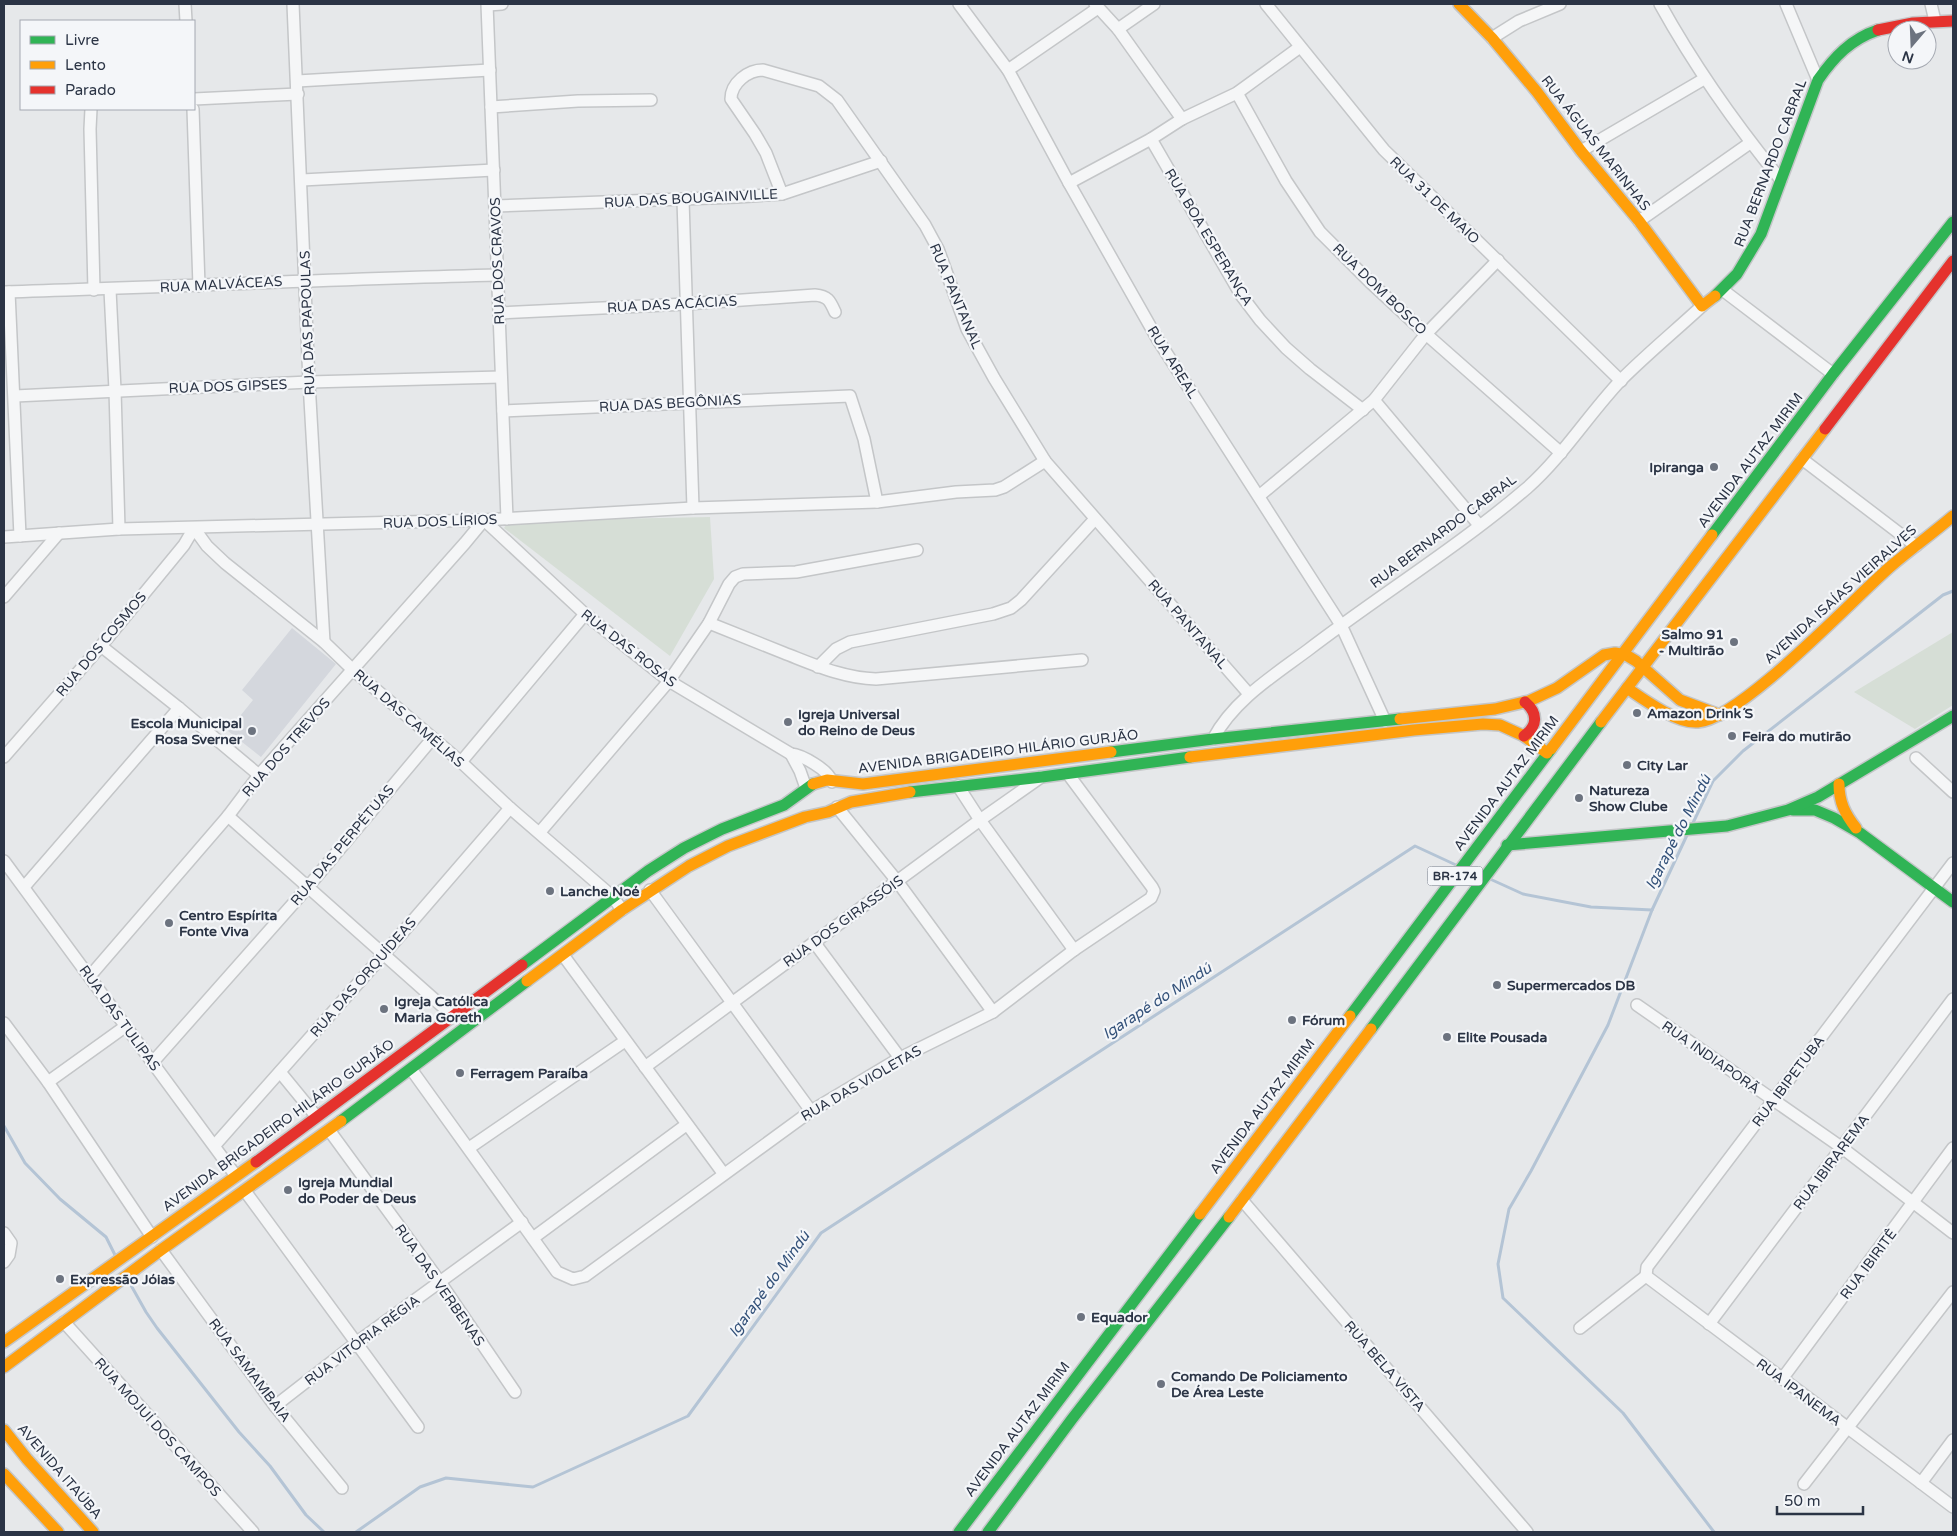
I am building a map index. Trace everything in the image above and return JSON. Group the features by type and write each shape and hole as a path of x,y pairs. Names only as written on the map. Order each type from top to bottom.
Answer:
{"street":[{"path":"185,4 186,20"},
{"name":"RUA DAS PAPOULAS","path":"293,4 302,180 309,382 324,642"},
{"path":"488,4 502,4"},
{"name":"RUA DOS CRAVOS","path":"488,4 507,519"},
{"name":"RUA AREAL","path":"959,4 1008,70 1069,183 1158,340 1341,625 1385,721"},
{"path":"1118,29 1154,4"},
{"name":"RUA 31 DE MAIO","path":"1266,4 1384,150 1621,381"},
{"name":"RUA ÁGUAS MARINHAS","path":"1459,4 1492,38 1537,92 1581,151 1639,221 1702,306"},
{"path":"1492,38 1519,21 1560,4"},
{"path":"1660,4 1704,79 1750,143 1781,180"},
{"path":"1786,4 1818,80"},
{"path":"1931,4 1935,20"},
{"path":"1008,70 1097,6 1118,29 1182,119"},
{"name":"RUA BERNARDO CABRAL","path":"1937,21 1953,21"},
{"name":"RUA BERNARDO CABRAL","path":"1213,739 1228,716 1250,694 1529,486 1561,453 1621,381 1702,306 1724,291 1750,256 1761,234 1818,80 1825,67 1846,45 1863,35 1887,29"},
{"path":"1069,183 1151,139 1182,119 1237,93 1300,47"},
{"path":"297,81 490,70"},
{"name":"RUA PANTANAL","path":"782,194 766,153 731,99 731,92 744,76 756,70 763,70 807,82 827,90 837,100 925,225 938,250 968,330 1045,462 1250,694"},
{"path":"1581,151 1704,79"},
{"name":"RUA DOM BOSCO","path":"1237,93 1286,181 1320,232 1426,334 1561,453"},
{"path":"195,99 298,94"},
{"path":"491,107 578,101 651,100"},
{"path":"91,110 94,290"},
{"path":"194,110 199,286"},
{"name":"RUA BOA ESPERANÇA","path":"1151,139 1241,295 1260,320 1304,364 1364,410"},
{"path":"1639,221 1750,143"},
{"name":"RUA DAS BOUGAINVILLE","path":"495,206 683,200 782,194 881,161"},
{"path":"302,180 494,170"},
{"path":"683,200 693,508"},
{"name":"AVENIDA AUTAZ MIRIM","path":"959,1532 1833,374 1953,222"},
{"path":"1259,496 1364,410 1426,334 1498,260"},
{"name":"BR-174","path":"988,1532 1072,1419 1242,1200 1404,986 1507,845 1642,667 1953,261"},
{"name":"RUA MALVÁCEAS","path":"6,292 110,290 306,280 498,275"},
{"path":"110,290 116,390 119,529"},
{"path":"1724,291 1833,374"},
{"path":"6,292 15,396 20,536"},
{"name":"RUA DAS ACÁCIAS","path":"499,313 686,304 815,295 829,299 834,312"},
{"name":"RUA DOS GIPSES","path":"15,396 309,382 502,377"},
{"name":"RUA DAS BEGÔNIAS","path":"503,411 850,396 864,439 877,502"},
{"path":"1374,400 1479,525"},
{"path":"1802,459 1916,546"},
{"name":"RUA DOS LÍRIOS","path":"4,537 119,529 484,520 693,508 877,502 956,492 995,490 1004,487 1045,462"},
{"name":"AVENIDA ISAÍAS VIEIRALVES","path":"1720,715 1782,666 1891,566 1953,516"},
{"name":"RUA DAS ROSAS","path":"484,520 585,614 669,681 790,754 799,755 829,774 832,782"},
{"name":"RUA DOS TREVOS","path":"90,976 228,816 259,775 484,520"},
{"path":"818,667 836,649 850,642 993,614 1011,608 1021,600 1095,520"},
{"name":"RUA DAS CAMÉLIAS","path":"194,528 207,546 225,563 324,642 353,670 461,762 510,808 613,896 622,910"},
{"name":"RUA DOS COSMOS","path":"4,757 101,646 184,544 194,528"},
{"path":"4,597 59,533"},
{"path":"540,832 669,681 709,623 729,584 735,577 743,574 796,572 917,550"},
{"path":"461,762 585,614"},
{"path":"709,623 818,667 848,677 876,679 1082,660"},
{"path":"101,646 259,775"},
{"name":"AVENIDA BRIGADEIRO HILÁRIO GURJÃO","path":"4,1342 236,1176 648,871 684,848 722,829 778,807 802,793 815,782 863,784 1213,739 1460,713 1525,702 1551,692 1604,655 1618,652 1624,653"},
{"path":"1624,653 1680,700 1720,715"},
{"path":"1627,688 1683,719 1698,722 1720,715"},
{"path":"1524,736 1532,730 1536,721 1532,708 1525,702"},
{"path":"24,887 179,708"},
{"path":"1507,845 1727,826 1757,820 1788,810 1818,797 1953,716"},
{"name":"AVENIDA BRIGADEIRO HILÁRIO GURJÃO","path":"4,1367 161,1250 329,1130 622,910 689,866 728,846 820,813 828,812 850,802 897,792 1068,774 1213,754 1414,730 1483,724 1500,725 1524,736 1547,753"},
{"name":"RUA DAS PERPÉTUAS","path":"152,1062 307,888 432,739"},
{"path":"790,754 800,771 806,788 807,803 814,811 820,813"},
{"path":"1916,758 1953,792"},
{"name":"RUA DAS VIOLETAS","path":"533,1238 557,1272 573,1279 585,1276 723,1173 811,1111 900,1058 993,1012 1074,950 1151,898 1154,891 1068,774"},
{"name":"RUA DOS GIRASSÓIS","path":"645,1067 980,820 1042,777"},
{"path":"832,782 839,795 837,807 897,881 993,1012"},
{"path":"1839,784 1838,796 1841,807 1860,833"},
{"path":"958,786 980,820 1074,950"},
{"name":"RUA DAS ORQUÍDEAS","path":"215,1145 510,808"},
{"path":"1788,810 1807,809 1825,813 1860,833 1953,902"},
{"path":"228,816 452,1015"},
{"name":"RUA DAS TULIPAS","path":"4,861 236,1176"},
{"name":"RUA IBIPETUBA","path":"1646,1276 1647,1267 1953,862"},
{"path":"650,890 811,1111"},
{"path":"814,942 900,1058"},
{"path":"563,955 723,1173"},
{"name":"RUA IBIRAREMA","path":"1708,1324 1953,999"},
{"name":"RUA INDIAPORÃ","path":"1637,1005 1842,1148 1953,1233"},
{"path":"4,1023 48,1082 152,1237"},
{"path":"48,1082 126,1026"},
{"path":"469,1148 625,1041"},
{"path":"411,1069 533,1238 686,1125"},
{"path":"280,1072 316,1116"},
{"name":"RUA DAS VERBENAS","path":"329,1130 440,1282 515,1392"},
{"name":"RUA IBIRITÊ","path":"1782,1379 1953,1148"},
{"path":"245,1191 418,1426"},
{"name":"RUA BELA VISTA","path":"1242,1200 1527,1532"},
{"name":"RUA VITÓRIA RÉGIA","path":"275,1406 356,1343 522,1222"},
{"path":"4,1233 11,1243 9,1255 4,1262"},
{"name":"RUA SAMAMBAIA","path":"161,1250 275,1406 342,1488"},
{"path":"1580,1328 1646,1276"},
{"name":"RUA IPANEMA","path":"1646,1276 1953,1507"},
{"path":"1804,1484 1953,1292"},
{"name":"RUA MOJUÍ DOS CAMPOS","path":"64,1322 253,1532"},
{"name":"AVENIDA ITAÚBA","path":"4,1430 27,1459 89,1528"},
{"path":"1921,1483 1953,1440"},
{"path":"4,1474 58,1532"},
{"path":"76,1532 89,1528"}],"shaded area":[{"path":"710,517 714,579 670,656 504,528 509,521"},
{"path":"292,628 336,664 261,757 228,731 253,700 242,690"},
{"path":"1953,632 1953,705 1915,729 1854,692"}],"waterway":[{"name":"Igarapé do Mindú","path":"1692,825 1713,781 1743,751 1943,595 1953,591"},
{"name":"Igarapé do Mindú","path":"1490,879 1523,894 1591,907 1652,910 1688,833"},
{"name":"Igarapé do Mindú","path":"356,1532 420,1487 446,1478 533,1487 688,1416 821,1233 1415,846 1456,865"},
{"name":"Igarapé do Mindú","path":"1467,869 1479,875"},
{"path":"1652,910 1608,1025 1509,1209 1498,1264 1503,1298 1623,1413 1714,1532"},
{"path":"4,1126 25,1163 60,1199 106,1237 116,1257"},
{"path":"128,1280 157,1328 239,1432 270,1466 306,1515 324,1532"}],"traffic: fast":[{"path":"1715,296 1737,274 1761,234 1818,80 1830,64 1851,44 1859,38 1878,30"},
{"path":"1712,535 1833,374 1953,222"},
{"path":"1507,845 1727,826 1788,810 1818,797 1953,716"},
{"path":"1111,752 1400,719"},
{"path":"1371,1029 1601,722"},
{"path":"1350,1016 1551,749"},
{"path":"910,792 1190,757"},
{"path":"522,965 648,871 684,848 722,829 784,805 813,784"},
{"path":"1793,810 1815,810 1834,818 1860,833 1953,902"},
{"path":"341,1121 527,981"},
{"path":"959,1532 1200,1214"},
{"path":"988,1532 1072,1419 1229,1217"}],"traffic: slow":[{"path":"1459,4 1492,38 1537,92 1581,151 1639,221 1702,306 1715,296"},
{"path":"1601,722 1825,429"},
{"path":"1627,688 1661,710 1680,719 1698,722 1717,716 1741,701 1768,680 1891,566 1953,516"},
{"path":"1551,749 1712,535"},
{"path":"1400,719 1495,709 1529,701 1557,688 1604,655 1615,653 1626,655 1636,661 1680,700 1720,715"},
{"path":"1190,757 1414,730 1483,724 1500,725 1524,736 1547,753"},
{"path":"813,784 827,780 863,784 1111,752"},
{"path":"1839,784 1843,808 1856,828"},
{"path":"527,981 622,910 689,866 728,846 805,817 828,812 851,802 910,792"},
{"path":"1200,1214 1350,1016"},
{"path":"1229,1217 1371,1029"},
{"path":"4,1367 161,1250 341,1121"},
{"path":"4,1342 256,1162"},
{"path":"4,1430 27,1459 93,1532"},
{"path":"4,1474 58,1532"}],"traffic: jam":[{"path":"1878,30 1913,23 1953,21"},
{"path":"1825,429 1953,261"},
{"path":"1524,736 1532,728 1535,719 1525,702"},
{"path":"256,1162 522,965"}],"place":[{"name":"Ipiranga","path":"1714,467"},
{"name":"Salmo 91 - Multirão","path":"1734,642"},
{"name":"Amazon Drink´S","path":"1637,713"},
{"name":"Igreja Universal do Reino de Deus","path":"788,722"},
{"name":"Escola Municipal Rosa Sverner","path":"252,731"},
{"name":"Feira do mutirão","path":"1732,736"},
{"name":"City Lar","path":"1627,765"},
{"name":"Natureza Show Clube","path":"1579,798"},
{"name":"Lanche Noé","path":"550,891"},
{"name":"Centro Espírita Fonte Viva","path":"169,923"},
{"name":"Supermercados DB","path":"1497,985"},
{"name":"Igreja Católica Maria Goreth","path":"384,1009"},
{"name":"Fórum","path":"1292,1020"},
{"name":"Elite Pousada","path":"1447,1037"},
{"name":"Ferragem Paraíba","path":"460,1073"},
{"name":"Igreja Mundial do Poder de Deus","path":"288,1190"},
{"name":"Expressão Jóias","path":"60,1279"},
{"name":"Equador","path":"1081,1317"},
{"name":"Comando De Policiamento De Área Leste","path":"1161,1384"}]}
